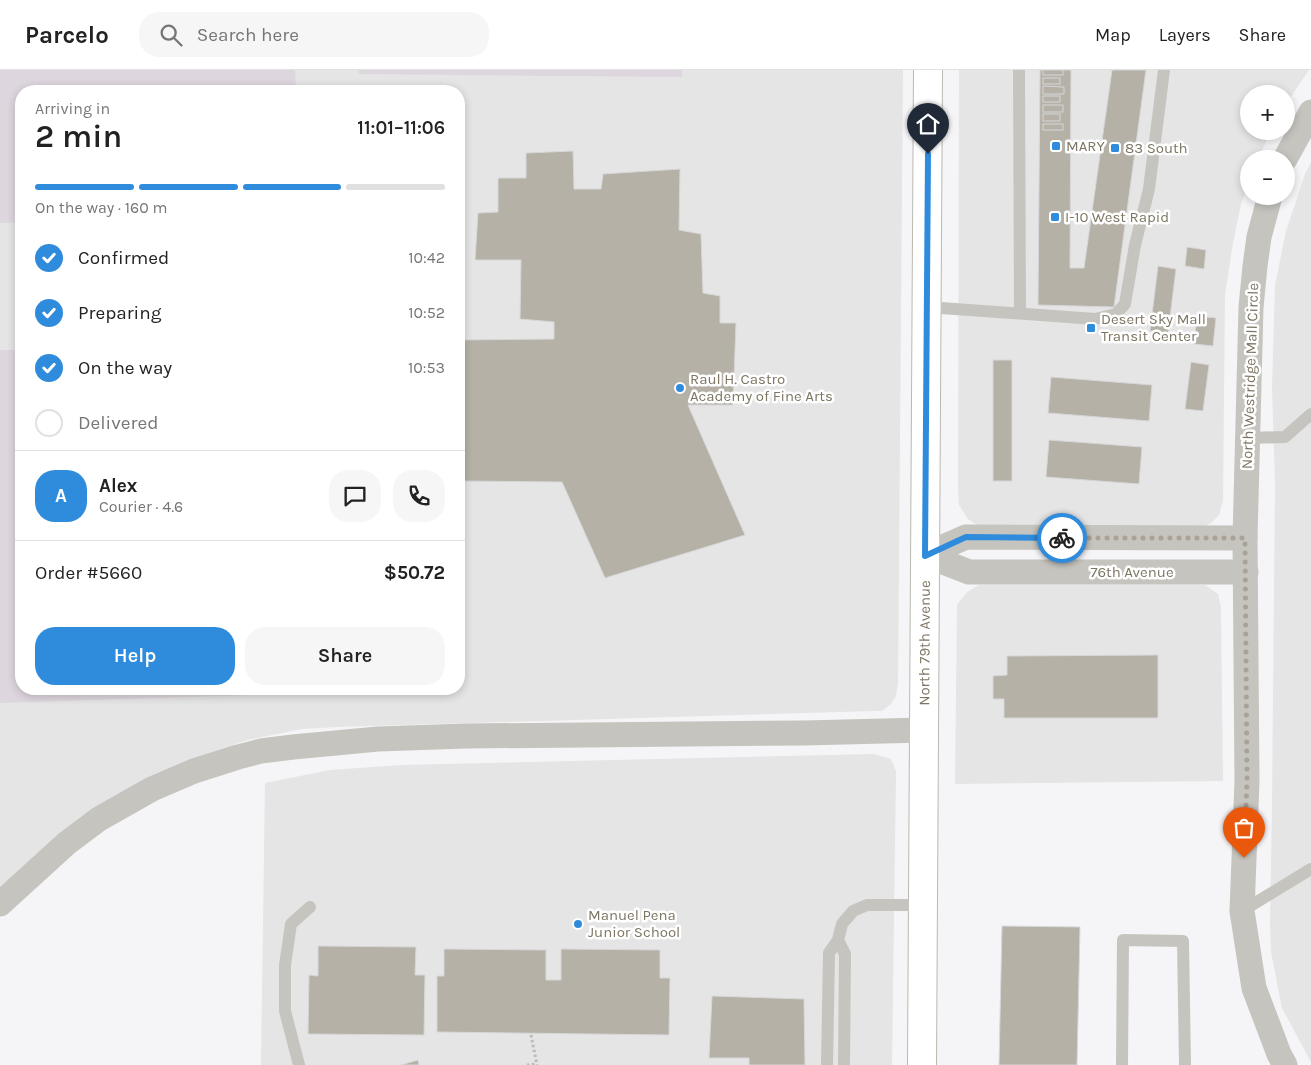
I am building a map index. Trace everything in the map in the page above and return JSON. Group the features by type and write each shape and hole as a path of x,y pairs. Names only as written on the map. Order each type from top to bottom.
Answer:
{"street":[{"name":"North 79th Avenue","path":"922,1065 928,70"},
{"path":"1290,150 1311,112"},
{"name":"North Westridge Mall Circle","path":"1268,205 1259,237 1251,307 1245,556 1247,781 1242,910 1254,988 1279,1054 1286,1065"},
{"path":"925,556 966,537 1245,556"},
{"name":"76th Avenue","path":"925,556 968,572 1245,556"},
{"path":"0,904 67,844 99,819 152,789 194,771 261,751 378,739 466,736 924,730"}],"lane":[{"path":"1019,70 1020,313"},
{"path":"927,307 1095,319 1116,314 1125,304 1135,245 1149,189 1164,70"},
{"path":"1247,438 1285,437 1311,414"},
{"path":"1242,910 1310,872"},
{"path":"826,1065 829,953 838,940 842,924 853,911 867,905 923,904"},
{"path":"299,1065 285,1011 286,964 291,924 310,907"},
{"path":"838,940 845,954 844,1065"},
{"path":"1122,1065 1123,940 1183,941 1184,1065"}],"path":[{"path":"527,1065 537,1065 531,1034"}],"shaded area":[{"name":"Raul H. Castro Academy of Fine Arts","path":"0,70 903,70 898,684 896,696 891,704 882,711 302,729 248,740 191,759 0,888"},
{"path":"0,70 295,70 296,85 15,85 15,222 0,223"},
{"path":"359,70 682,70 682,77 359,74"},
{"name":"Desert Sky Mall Transit Center","path":"959,70 1309,70 1295,91 1295,85 1240,85 1240,140 1267,140 1262,150 1240,150 1241,205 1225,295 1223,501 1219,515 1211,523 1202,527 977,525 968,519 959,505"},
{"path":"1311,162 1311,1062 1282,1008 1271,952 1270,923 1275,483 1272,387 1275,285 1286,231 1305,174"},
{"path":"0,350 15,350 15,695 251,695 0,703"},
{"path":"979,585 1205,585 1218,594 1221,607 1223,781 955,784 957,605 967,592"},
{"name":"Manuel Pena Junior School","path":"874,754 891,759 896,771 892,1065 261,1065 265,783 330,770 401,765"}],"building":[{"path":"1040,70 1071,70 1070,268 1084,268 1112,70 1146,70 1114,307 1038,305"},
{"path":"1043,70 1063,70 1063,75 1043,75"},
{"path":"1043,78 1060,78 1060,84 1043,84"},
{"path":"1043,86 1064,87 1064,94 1043,94"},
{"path":"1043,96 1060,96 1060,102 1043,102"},
{"path":"1043,105 1063,105 1063,112 1043,112"},
{"path":"1043,114 1060,114 1060,121 1043,121"},
{"path":"1043,124 1063,124 1063,130 1043,130"},
{"path":"573,151 574,189 601,189 603,174 680,169 679,230 701,234 703,293 720,296 720,323 736,323 733,405 688,405 745,535 605,578 562,482 465,481 465,340 554,339 554,322 520,319 521,260 475,260 478,213 498,212 498,178 526,178 526,153"},
{"path":"1187,247 1206,250 1204,269 1185,266"},
{"path":"1158,266 1176,269 1168,333 1150,331"},
{"path":"1197,316 1216,318 1213,346 1194,344"},
{"path":"993,360 1012,360 1012,481 993,481"},
{"path":"1191,362 1209,365 1203,411 1185,409"},
{"path":"1051,377 1152,385 1149,421 1048,413"},
{"path":"1049,440 1142,447 1139,484 1046,477"},
{"path":"1158,655 1158,718 1004,718 1004,699 993,699 993,676 1007,675 1007,656"},
{"path":"1002,926 1080,927 1077,1065 999,1065"},
{"path":"318,946 416,947 415,975 425,975 424,1035 308,1034 309,975 318,976"},
{"path":"444,949 546,950 546,980 561,980 561,949 660,950 660,978 670,978 669,1035 437,1032 437,976 444,976"},
{"path":"712,996 804,999 805,1065 749,1065 749,1058 709,1058"},
{"path":"418,1060 419,1065 401,1065"}],"way so far":[{"path":"1062,538 1245,538 1247,781 1244,858"}],"place":[{"name":"MARY","path":"1056,146"},
{"name":"83 South","path":"1115,148"},
{"name":"I-10 West Rapid","path":"1055,217"},
{"name":"Desert Sky Mall Transit Center","path":"1091,328"},
{"name":"Raul H. Castro Academy of Fine Arts","path":"680,388"},
{"name":"Manuel Pena Junior School","path":"578,924"}],"route":[{"path":"928,154 925,556 966,537 1062,538"}]}
